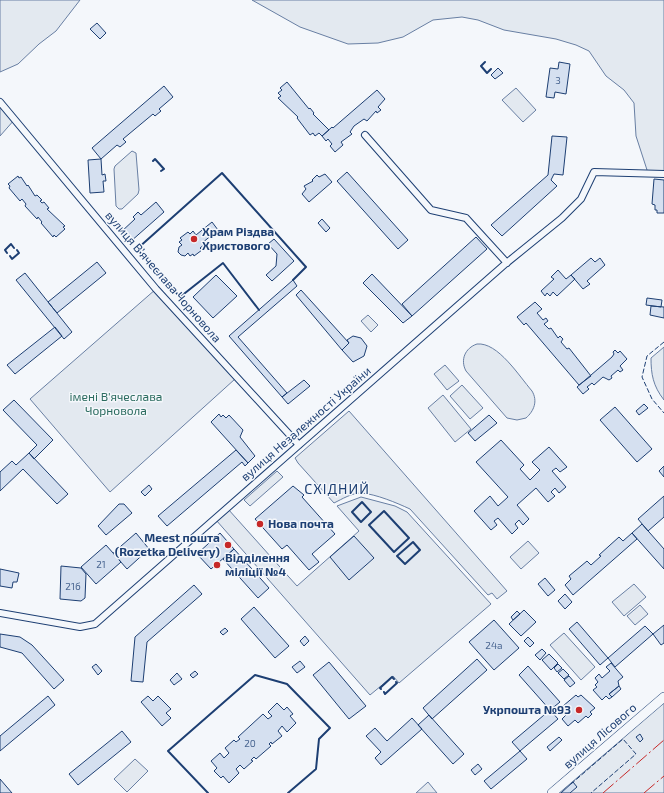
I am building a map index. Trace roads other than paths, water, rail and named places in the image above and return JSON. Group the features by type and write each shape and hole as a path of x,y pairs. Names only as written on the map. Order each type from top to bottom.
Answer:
{"street":[{"name":"вулиця Вʼячеслава Чорновола","path":"0,102 156,289 299,445"},
{"path":"365,135 432,210 466,218 507,262"},
{"name":"вулиця Незалежності України","path":"0,613 80,627 94,624 507,262 562,218 581,199 594,172 664,174"},
{"name":"вулиця Лісового","path":"552,793 664,696"}],"place":[{"name":"Храм Різдва Христового","path":"194,239"},
{"name":"Нова почта","path":"260,524"},
{"name":"Meest пошта (Rozetka Delivery)","path":"228,545"},
{"name":"Відділення міліції №4","path":"217,565"},
{"name":"Укрпошта №93","path":"579,710"}],"district":[{"name":"СХІДНИЙ","path":"337,489"}],"park label":[{"name":"імені В'ячеслава Чорновола","path":"116,404"}]}
